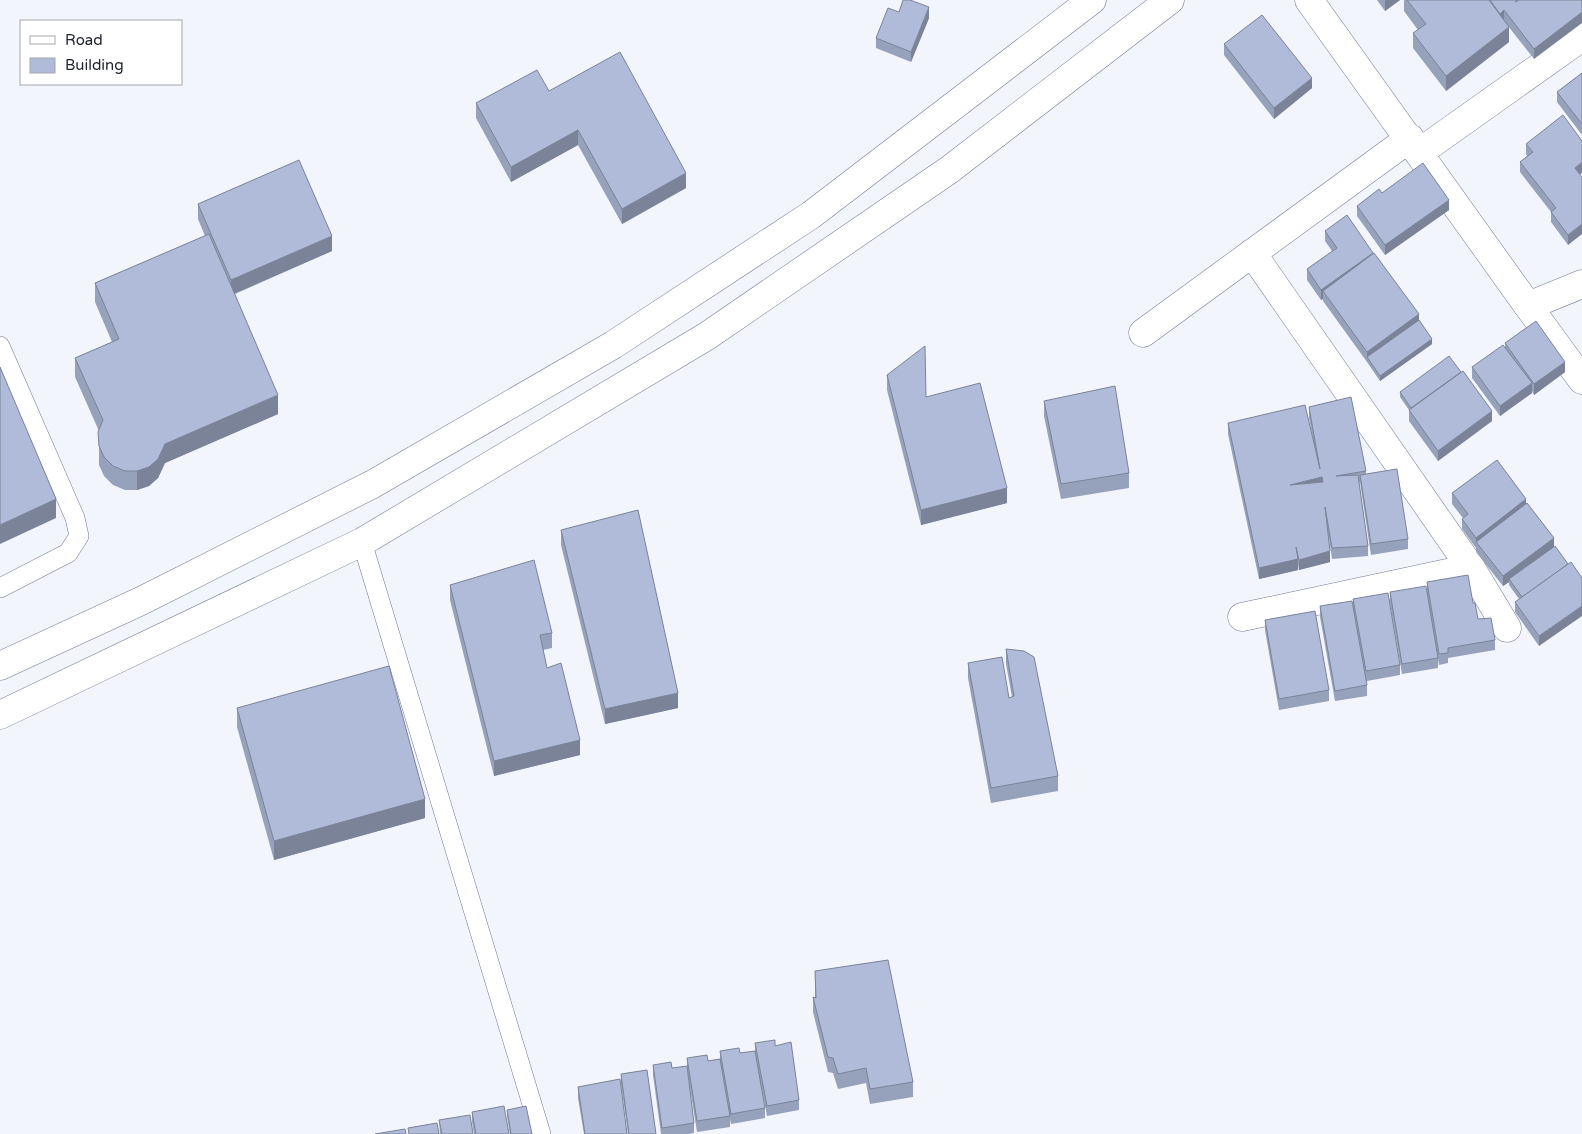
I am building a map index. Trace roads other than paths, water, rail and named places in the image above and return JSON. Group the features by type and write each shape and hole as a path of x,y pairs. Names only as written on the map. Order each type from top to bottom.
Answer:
{"street":[{"path":"0,666 141,601 372,484 613,345 811,215 1092,0"},
{"path":"0,715 362,542 707,336 949,170 1170,0"},
{"path":"1309,0 1582,380"},
{"path":"1143,333 1252,253 1582,37"},
{"path":"1252,253 1471,568 1507,628"},
{"path":"1528,306 1582,284"},
{"path":"1242,617 1471,568"}],"lane":[{"path":"0,346 76,518 79,536 68,553 0,588"},
{"path":"362,542 540,1134"}]}
